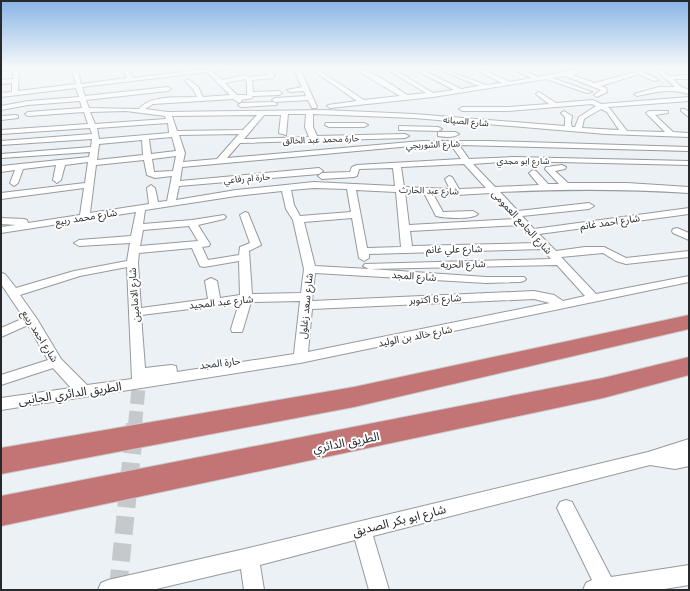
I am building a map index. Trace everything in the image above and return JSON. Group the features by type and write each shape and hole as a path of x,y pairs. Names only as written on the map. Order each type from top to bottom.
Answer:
{"highway":[{"path":"1,461 354,397 689,322"},
{"name":"الطريق الدائري","path":"1,511 588,391 689,366"}],"street":[{"path":"81,95 93,125 95,142 85,217"},
{"path":"16,117 2,118 4,109 28,103 82,98 121,97 131,95"},
{"path":"168,95 170,101"},
{"path":"199,95 201,99"},
{"path":"234,95 241,106 242,114"},
{"path":"141,110 149,103 201,99 249,98 250,95"},
{"path":"308,95 312,110 309,127 314,140"},
{"path":"351,95 364,103"},
{"path":"402,95 407,98"},
{"path":"312,110 438,95"},
{"path":"541,95 555,105"},
{"path":"241,106 274,106 310,98"},
{"path":"578,130 581,118 601,106 689,99"},
{"path":"462,109 496,109 593,102 609,111 624,132"},
{"name":"شارع الصيانه","path":"168,118 261,114 274,106 288,113 312,110 431,118 540,134 569,129 689,135"},
{"path":"28,114 87,110 141,110 168,118"},
{"path":"683,110 689,115"},
{"path":"666,112 649,113 671,134"},
{"path":"283,133 288,113"},
{"path":"329,125 365,126 359,117 359,113"},
{"path":"212,181 217,162 238,141 261,114"},
{"path":"564,114 568,116 567,123 569,129"},
{"path":"1,132 93,125 129,125 168,118"},
{"path":"168,118 181,154 171,203"},
{"name":"شارع الجامع العمومى","path":"431,118 439,131 451,140 466,161 493,191 594,299"},
{"path":"532,119 540,134"},
{"path":"348,125 354,138"},
{"name":"حارة محمد عبد الخالق","path":"238,141 314,140 354,138 403,132 439,131 451,140"},
{"path":"1,156 95,142 173,134 245,132"},
{"name":"شارع الشوربجي","path":"148,157 150,173 155,175 217,162 315,165 415,144 540,134 689,149"},
{"path":"145,137 148,157"},
{"path":"1,143 95,142"},
{"path":"1,169 61,162 181,154"},
{"name":"شارع ابو مجدي","path":"315,165 354,174 356,168 514,159 689,163"},
{"path":"57,180 61,162"},
{"path":"315,165 327,185"},
{"name":"حارة ام رفاعي","path":"174,184 212,181 315,165"},
{"path":"397,165 407,250"},
{"path":"14,183 20,167"},
{"path":"562,167 549,169 566,186"},
{"path":"533,173 546,187"},
{"path":"449,179 456,192"},
{"path":"1,196 89,185"},
{"name":"شارع عبد الحارث","path":"171,203 236,193 327,185 456,192 566,186 635,186 689,190"},
{"path":"351,186 367,269"},
{"path":"148,207 151,188"},
{"name":"شارع سعد زغلول","path":"286,188 289,207 298,219 310,269 301,355"},
{"path":"427,191 439,214 473,214"},
{"name":"شارع محمد ربيع","path":"1,230 171,203"},
{"path":"404,228 518,218 589,206"},
{"name":"شارع الامامين","path":"139,379 132,263 138,227 148,207"},
{"name":"شارع احمد غانم","path":"532,232 689,211"},
{"path":"237,329 246,298 244,249 256,245 245,215"},
{"path":"298,219 356,215"},
{"path":"138,227 192,223 220,217"},
{"path":"1,221 23,221 31,226"},
{"path":"79,243 196,245 205,243 192,223"},
{"path":"677,231 689,237"},
{"path":"196,245 204,264 244,257"},
{"name":"شارع علي غانم","path":"363,251 545,246"},
{"name":"شارع الحريه","path":"367,269 556,259 601,250 610,252 633,271"},
{"path":"622,261 684,254 689,264"},
{"path":"13,293 71,274 132,263"},
{"path":"452,278 453,264"},
{"name":"شارع المجد","path":"310,269 367,269 452,278 486,280 520,279"},
{"name":"شارع احمد ربيع","path":"1,276 31,319 56,362 83,391"},
{"name":"شارع خالد بن الوليد","path":"301,355 562,306 689,280"},
{"path":"211,281 215,302"},
{"name":"شارع 6 اكتوبر","path":"306,301 534,295 550,298 562,306"},
{"name":"شارع عبد المجيد","path":"136,312 246,298 306,301"},
{"path":"1,333 31,319"},
{"name":"حارة المجد","path":"139,379 301,355"},
{"path":"1,380 56,362"},
{"name":"الطريق الدائري الجانبى","path":"1,404 83,391 139,379"},
{"name":"شارع ابو بكر الصديق","path":"114,589 249,558 648,459 689,446"},
{"path":"648,459 667,462 689,459"},
{"path":"566,508 602,589 689,575"},
{"path":"362,530 379,590"},
{"path":"249,558 254,590"}],"tunnel":[{"path":"135,425 139,383"},
{"path":"118,588 135,424"}]}
